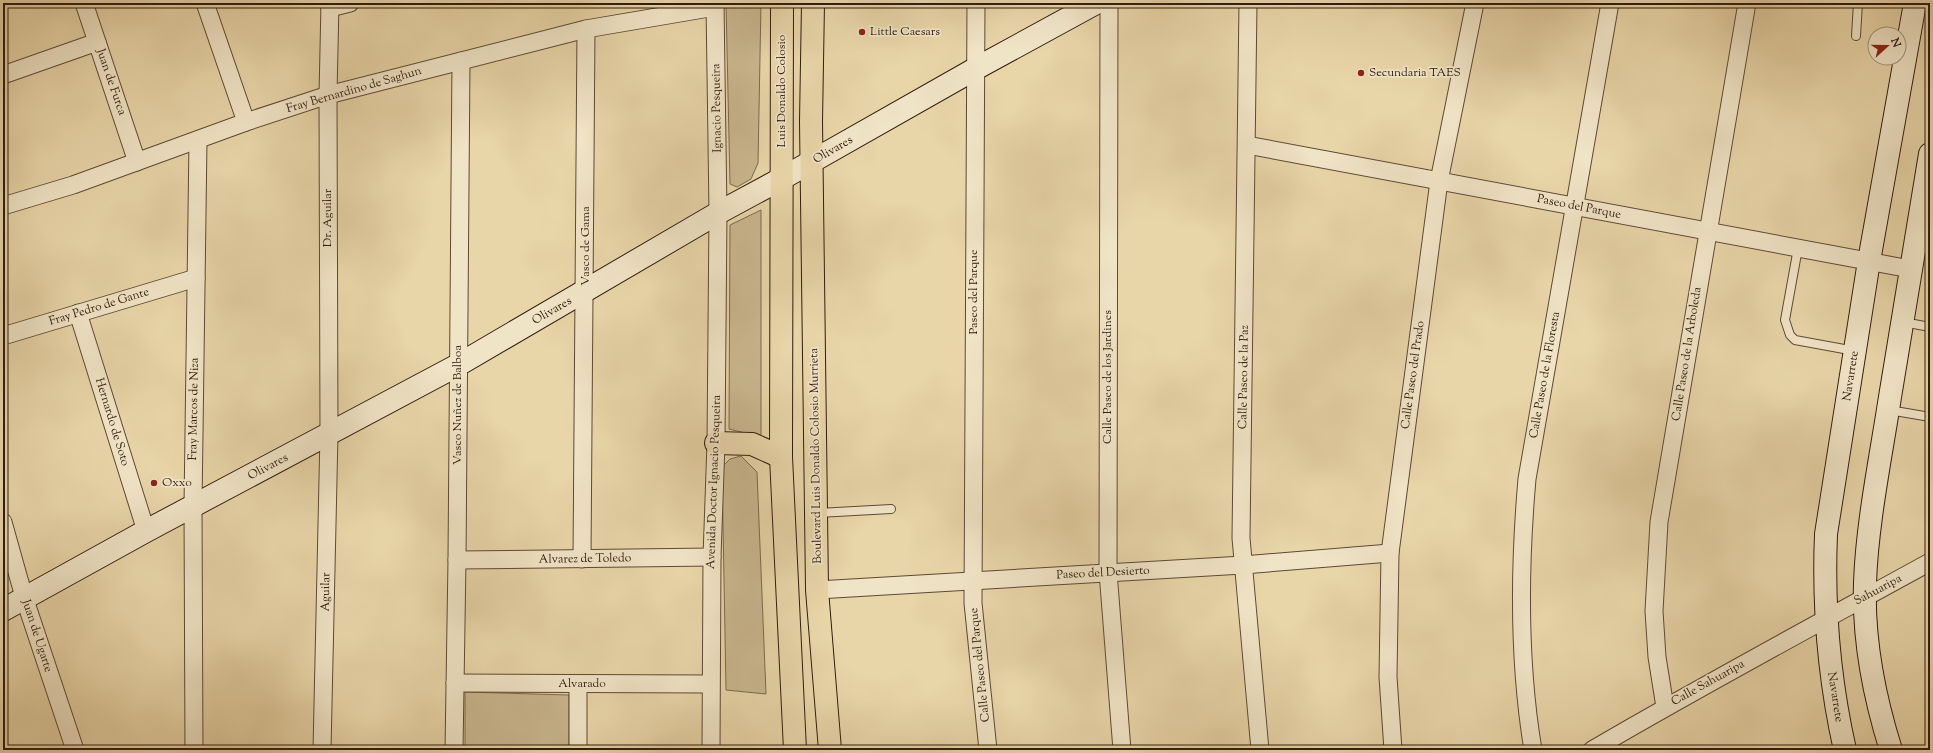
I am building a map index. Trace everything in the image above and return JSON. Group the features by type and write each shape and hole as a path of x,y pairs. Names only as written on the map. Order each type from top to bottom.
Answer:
{"main road":[{"name":"Luis Donaldo Colosio","path":"782,3 782,179"},
{"path":"812,162 811,111 813,3"},
{"name":"Olivares","path":"3,610 24,597 146,531 458,366 718,213 782,179 975,68 1096,3"},
{"name":"Navarrete","path":"1845,750 1832,682 1826,618 1824,569 1826,534 1869,262 1915,3"},
{"path":"782,100 801,112 811,111"},
{"path":"1891,750 1874,690 1869,655 1865,598 1871,526 1910,269 1930,154"},
{"name":"Boulevard Luis Donaldo Colosio Murrieta","path":"812,162 817,590 830,750"},
{"path":"782,179 781,457 795,750"},
{"path":"716,443 752,444 781,457"}],"street":[{"name":"Juan de Furca","path":"84,3 138,162"},
{"path":"205,3 246,122"},
{"path":"330,5 350,3"},
{"name":"Paseo del Parque","path":"973,580 976,3"},
{"name":"Calle Paseo de los Jardines","path":"1109,3 1108,572 1122,750"},
{"name":"Calle Paseo de la Paz","path":"1248,3 1241,508 1243,565 1260,750"},
{"name":"Calle Paseo del Prado","path":"1393,750 1388,677 1390,553 1439,181 1475,3"},
{"name":"Calle Paseo de la Floresta","path":"1533,750 1526,712 1521,647 1520,608 1522,531 1527,479 1610,3"},
{"name":"Calle Paseo de la Arboleda","path":"1666,707 1658,657 1654,611 1659,522 1707,231 1747,3"},
{"name":"Dr. Aguilar","path":"329,434 328,95 330,5"},
{"name":"Fray Bernardino de Saghun","path":"3,206 73,185 246,122 328,95 586,29 715,5"},
{"name":"Ignacio Pesqueira","path":"715,5 718,213"},
{"name":"Vasco de Gama","path":"582,558 586,29"},
{"path":"3,75 97,42"},
{"name":"Vasco Nuñez de Balboa","path":"454,750 461,61"},
{"name":"Fray Marcos de Niza","path":"194,750 193,507 198,140"},
{"name":"Paseo del Parque","path":"1247,145 1910,269"},
{"name":"Avenida Doctor Ignacio Pesqueira","path":"711,750 710,684 716,443 718,213"},
{"name":"Fray Pedro de Gante","path":"3,336 196,278"},
{"name":"Hernardo de Soto","path":"78,313 146,531"},
{"name":"Aguilar","path":"322,750 329,434"},
{"name":"Juan de Ugarte","path":"3,522 24,597 75,750"},
{"name":"Paseo del Desierto","path":"817,590 1243,565 1390,553"},
{"name":"Alvarez de Toledo","path":"457,560 712,557"},
{"name":"Sahuaripa","path":"1826,618 1930,562"},
{"name":"Calle Paseo del Parque","path":"973,580 975,630 988,750"},
{"name":"Calle Sahuaripa","path":"1592,750 1826,618"},
{"name":"Alvarado","path":"455,683 578,685 710,684"},
{"path":"578,685 578,750"}],"lane":[{"path":"1856,36 1858,3"},
{"path":"1798,248 1785,320 1790,336 1795,340 1855,351"},
{"path":"1902,322 1930,327"},
{"path":"1888,410 1930,417"},
{"path":"816,513 891,509"}],"shaded area":[{"path":"726,3 761,3 758,163 751,179 737,187 730,184"},
{"path":"761,210 761,437 729,429 730,225"},
{"path":"741,456 757,472 766,694 726,690 722,467 730,459"},
{"path":"465,692 569,695 569,750 465,750"}],"place":[{"name":"Little Caesars","path":"862,32"},
{"name":"Secundaria TAES","path":"1361,73"},
{"name":"Oxxo","path":"154,483"}]}
